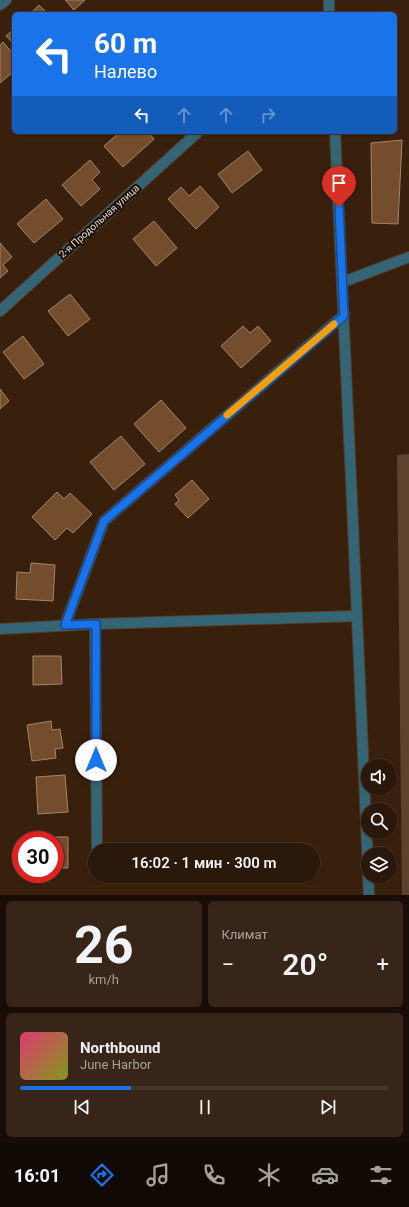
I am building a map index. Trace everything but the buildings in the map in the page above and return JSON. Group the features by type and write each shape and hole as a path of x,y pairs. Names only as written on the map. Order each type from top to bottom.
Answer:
{"street":[{"path":"0,5 6,0"},
{"path":"329,0 329,12"},
{"name":"2-я Продольная улица","path":"0,311 196,134"},
{"path":"335,134 343,282 367,847"},
{"path":"343,282 409,257"},
{"path":"65,625 104,521 344,316"},
{"path":"0,629 65,625 356,616"},
{"path":"96,624 97,843"},
{"path":"368,883 369,895"}],"shaded area":[{"path":"409,454 409,895 402,895 397,455"}],"slow traffic":[{"path":"227,415 334,324"}],"route":[{"path":"96,760 96,624 65,625 104,521 344,316 339,207"}]}
